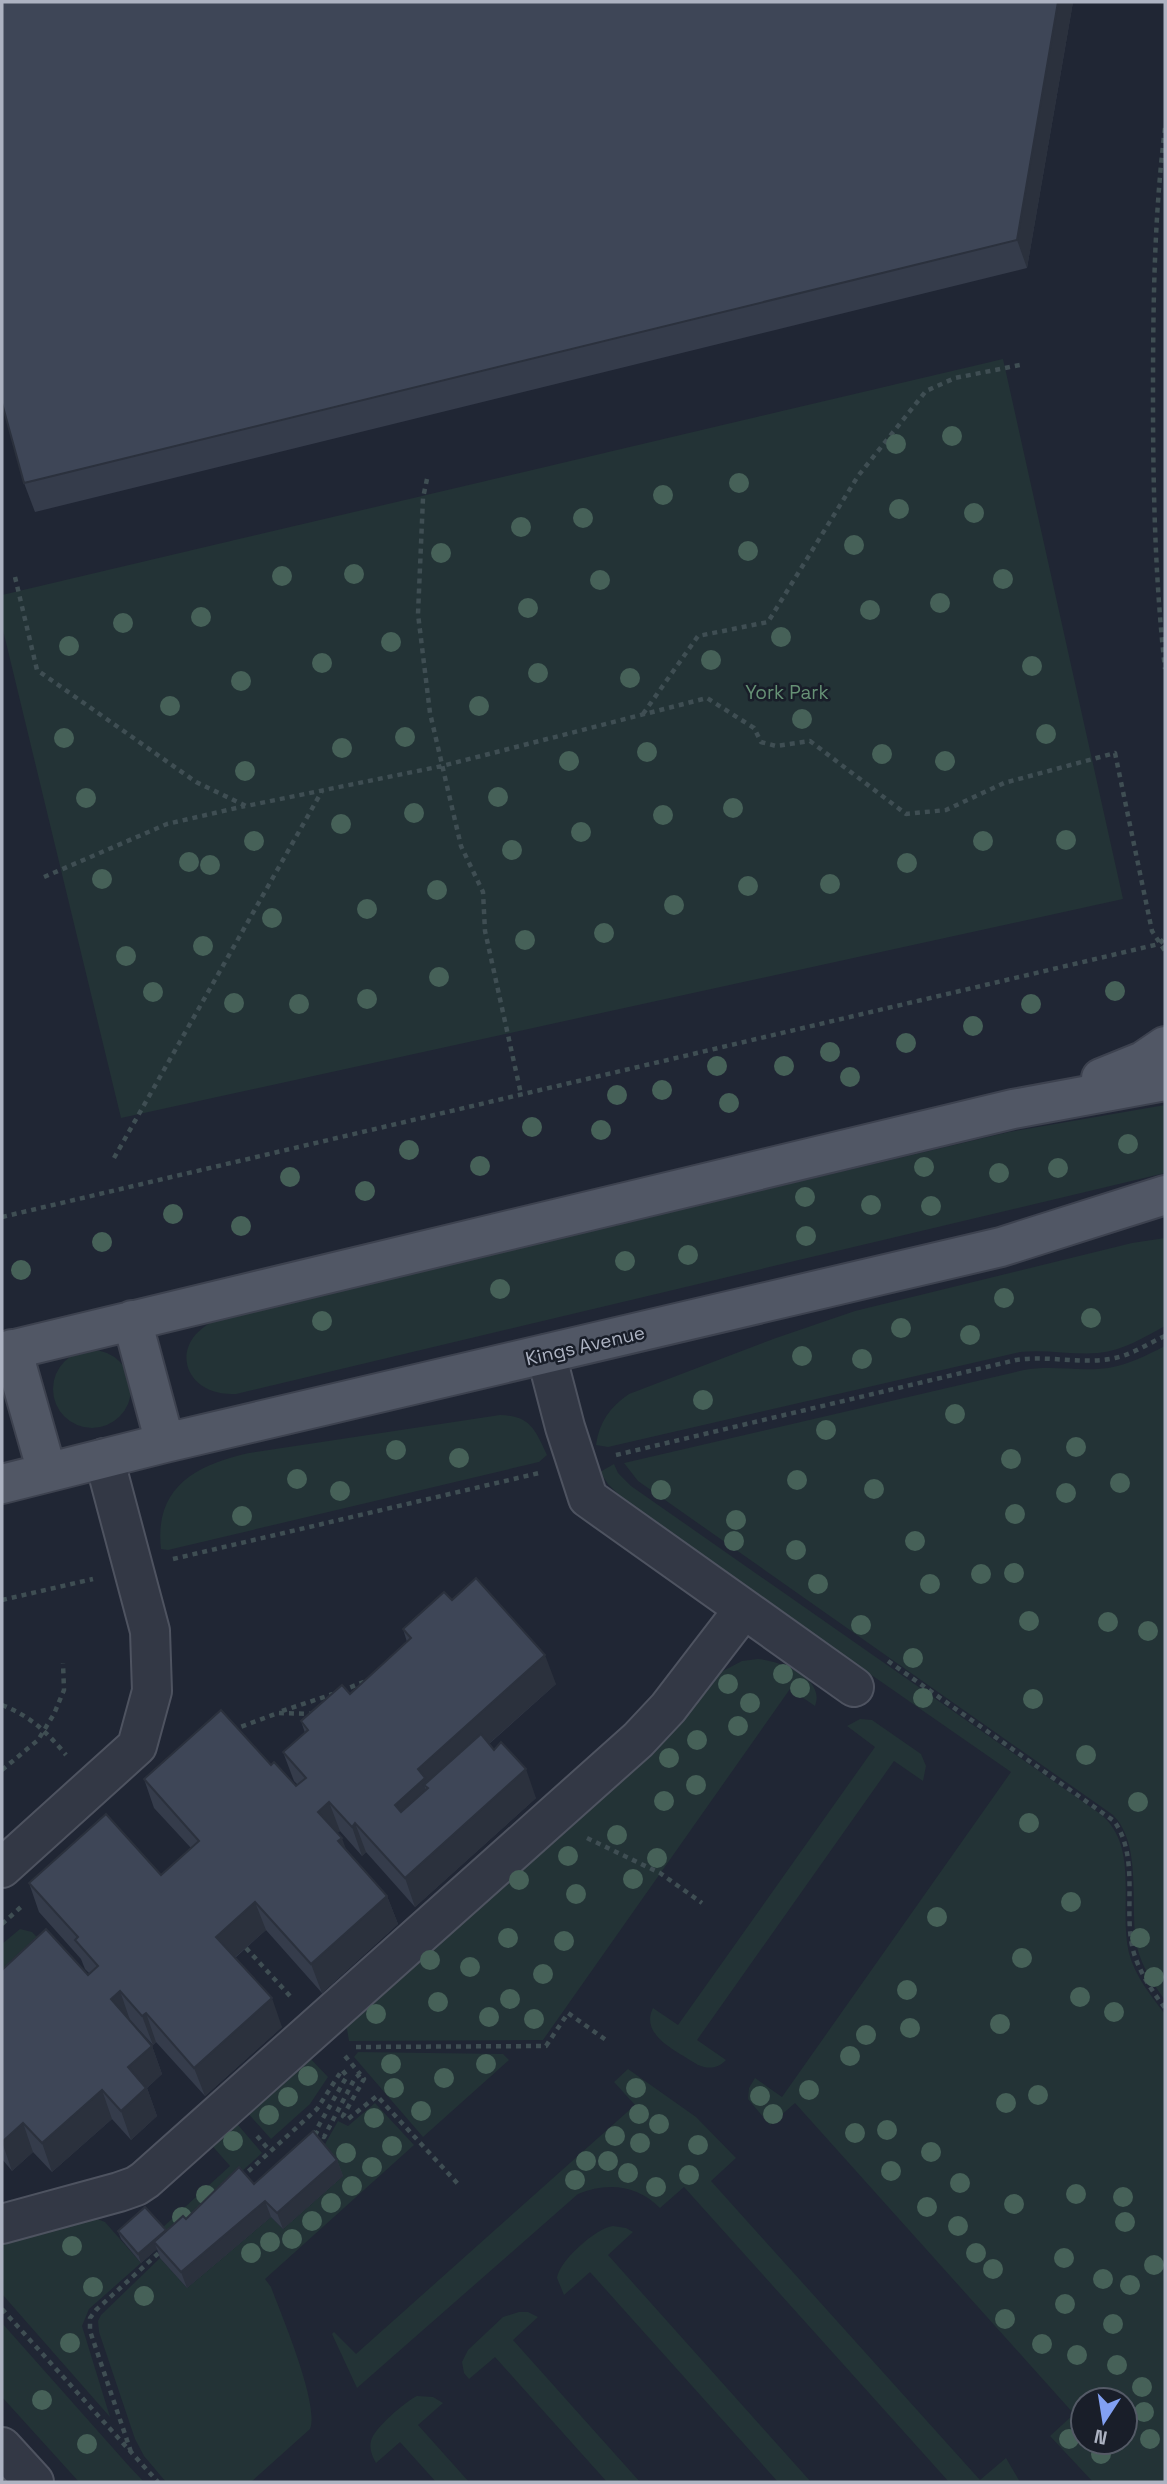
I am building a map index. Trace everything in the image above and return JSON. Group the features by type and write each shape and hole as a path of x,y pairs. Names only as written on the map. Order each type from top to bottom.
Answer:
{"main road":[{"path":"1013,1109 1121,1071 1143,1061 1165,1046"},
{"path":"47,1472 7,1351 1013,1109 1165,1081"},
{"name":"Kings Avenue","path":"2,1483 1001,1247 1165,1195"},
{"path":"1001,1247 1106,1229 1165,1223"},
{"path":"132,1320 165,1443"}],"street":[{"path":"545,1354 588,1498 854,1687"},
{"path":"2,1868 137,1746 152,1691 149,1631 104,1458"},
{"path":"2,2224 119,2192 141,2182 653,1725 744,1609"},
{"path":"2,2447 34,2482"}],"path":[{"path":"1165,128 1157,195 1153,484 1165,669"},
{"path":"642,714 698,636 768,622 858,477 926,391 955,378 1020,365"},
{"path":"427,479 423,498 418,614 430,713 461,846 484,892 485,931 521,1094"},
{"path":"15,577 37,670 196,782 246,806"},
{"path":"44,877 167,824 442,766 707,698 754,729 761,742 776,746 810,741 906,814 946,810 1004,783 1115,753 1152,932 1165,951"},
{"path":"114,1158 323,791"},
{"path":"2,1217 1159,944 1165,938"},
{"path":"607,1457 1016,1360 1114,1358 1165,1335"},
{"path":"617,1455 618,1463"},
{"path":"164,1561 540,1473"},
{"path":"2,1600 106,1576"},
{"path":"880,1656 1114,1821 1125,1842 1133,1949 1147,1982 1165,2008"},
{"path":"2,1770 38,1741 54,1714 64,1690 63,1663"},
{"path":"225,1733 372,1678"},
{"path":"278,1713 311,1713 321,1716"},
{"path":"548,1819 660,1873 702,1903"},
{"path":"2,1924 30,1899"},
{"path":"246,1948 291,1997"},
{"path":"358,2047 546,2046 568,2013 606,2039"},
{"path":"349,2061 364,2079 343,2116 348,2119 377,2095 458,2184"},
{"path":"239,2179 317,2109 342,2070 347,2076 315,2132 324,2137 355,2078 360,2074"},
{"path":"131,2452 89,2322 96,2310 167,2245"},
{"path":"2,2309 158,2482"}],"green space":[{"name":"York Park","path":"1003,359 1123,899 121,1118 2,626 2,595"},
{"path":"1165,1105 1165,1173 236,1394 218,1393 204,1387 194,1378 188,1367 187,1354 191,1342 200,1330 216,1320 1009,1132"},
{"path":"1165,1238 1165,1326 1124,1346 1098,1353 1020,1352 608,1447 596,1445 607,1416 616,1404 629,1394 776,1338 855,1311 1132,1243"},
{"path":"1165,1346 1165,2000 1148,1975 1137,1947 1132,1859 1122,1828 1113,1815 638,1481 624,1463 1024,1370 1115,1367"},
{"path":"92,1350 107,1353 120,1361 128,1374 131,1389 128,1404 120,1417 107,1425 92,1428 77,1425 64,1417 56,1404 53,1389 56,1374 64,1361 77,1353"},
{"path":"500,1415 519,1418 531,1426 547,1455 539,1462 168,1550 161,1549 164,1510 172,1495 182,1482 212,1464 249,1453"},
{"path":"614,1464 618,1473 631,1486 1099,1813 1112,1826 1124,1859 1129,1953 1139,1978 1165,2014 1165,2482 1093,2482 1050,2436 1069,2419 1069,2456 1139,2456 1139,2386 1069,2386 1069,2408 795,2103 770,2125 748,2099 749,2088 755,2078 782,2097 1011,1772 811,1633 620,1496 600,1472"},
{"path":"758,1659 789,1667 808,1679 817,1696 815,1706 790,1689 543,2040 349,2041 347,2029 343,2024 719,1673 742,1661"},
{"path":"860,1719 872,1720 921,1754 926,1766 923,1781 894,1761 697,2040 726,2060 713,2067 698,2065 656,2035 650,2018 653,2008 678,2025 875,1747 847,1726"},
{"path":"20,1929 32,1932 57,1958 2,2008 2,1944"},
{"path":"358,2052 503,2054 509,2060 423,2137 354,2057"},
{"path":"306,2054 328,2077 310,2104 271,2139 244,2109"},
{"path":"628,2069 696,2117 736,2158 711,2181 980,2480 1006,2458 1020,2482 949,2482 684,2187 660,2208 642,2194 621,2188 600,2188 578,2194 357,2388 332,2334 334,2332 356,2354 635,2105 614,2082"},
{"path":"375,2103 414,2145 265,2279 271,2287 305,2381 312,2417 310,2429 251,2482 166,2482 144,2456 135,2439 99,2332 98,2321 101,2315 160,2258 187,2288 271,2217 283,2229 343,2176 323,2143 325,2144 338,2121 348,2126"},
{"path":"233,2119 262,2153 169,2238 162,2228 230,2166 208,2141"},
{"path":"92,2217 105,2222 141,2263 89,2309 82,2326 110,2417 2,2294 2,2238"},
{"path":"613,2226 633,2232 608,2255 811,2482 778,2482 590,2272 564,2295 557,2278 564,2263 588,2239"},
{"path":"528,2312 538,2317 513,2340 640,2482 607,2482 495,2357 469,2379 464,2373 462,2362 468,2350 503,2317"},
{"path":"2,2323 144,2482 79,2482 2,2397"},
{"path":"417,2396 433,2397 443,2403 418,2425 469,2482 436,2482 400,2442 376,2463 370,2447 373,2436 391,2416"}],"building":[{"path":"2,2 1058,2 1017,240 24,483 2,403"},
{"path":"476,1578 545,1655 418,1769 425,1778 395,1805 401,1812 428,1788 424,1785 481,1734 494,1750 501,1742 526,1769 405,1878 355,1823 352,1827 329,1802 318,1812 342,1838 338,1841 387,1896 311,1964 255,1902 216,1937 272,1998 194,2068 146,2013 142,2016 120,1991 111,1999 152,2046 128,2067 146,2088 121,2111 102,2090 42,2143 23,2123 2,2142 2,1970 46,1929 88,1975 98,1966 75,1940 78,1937 29,1883 106,1814 161,1875 199,1841 144,1779 221,1710 271,1765 274,1762 296,1786 306,1778 283,1752 308,1730 301,1721 342,1685 350,1694 411,1638 403,1629 444,1592 452,1600"},
{"path":"313,2131 337,2160 277,2213 265,2201 181,2272 154,2242 183,2216 186,2219 239,2167 254,2184"},
{"path":"145,2207 166,2230 138,2254 118,2231"}]}
